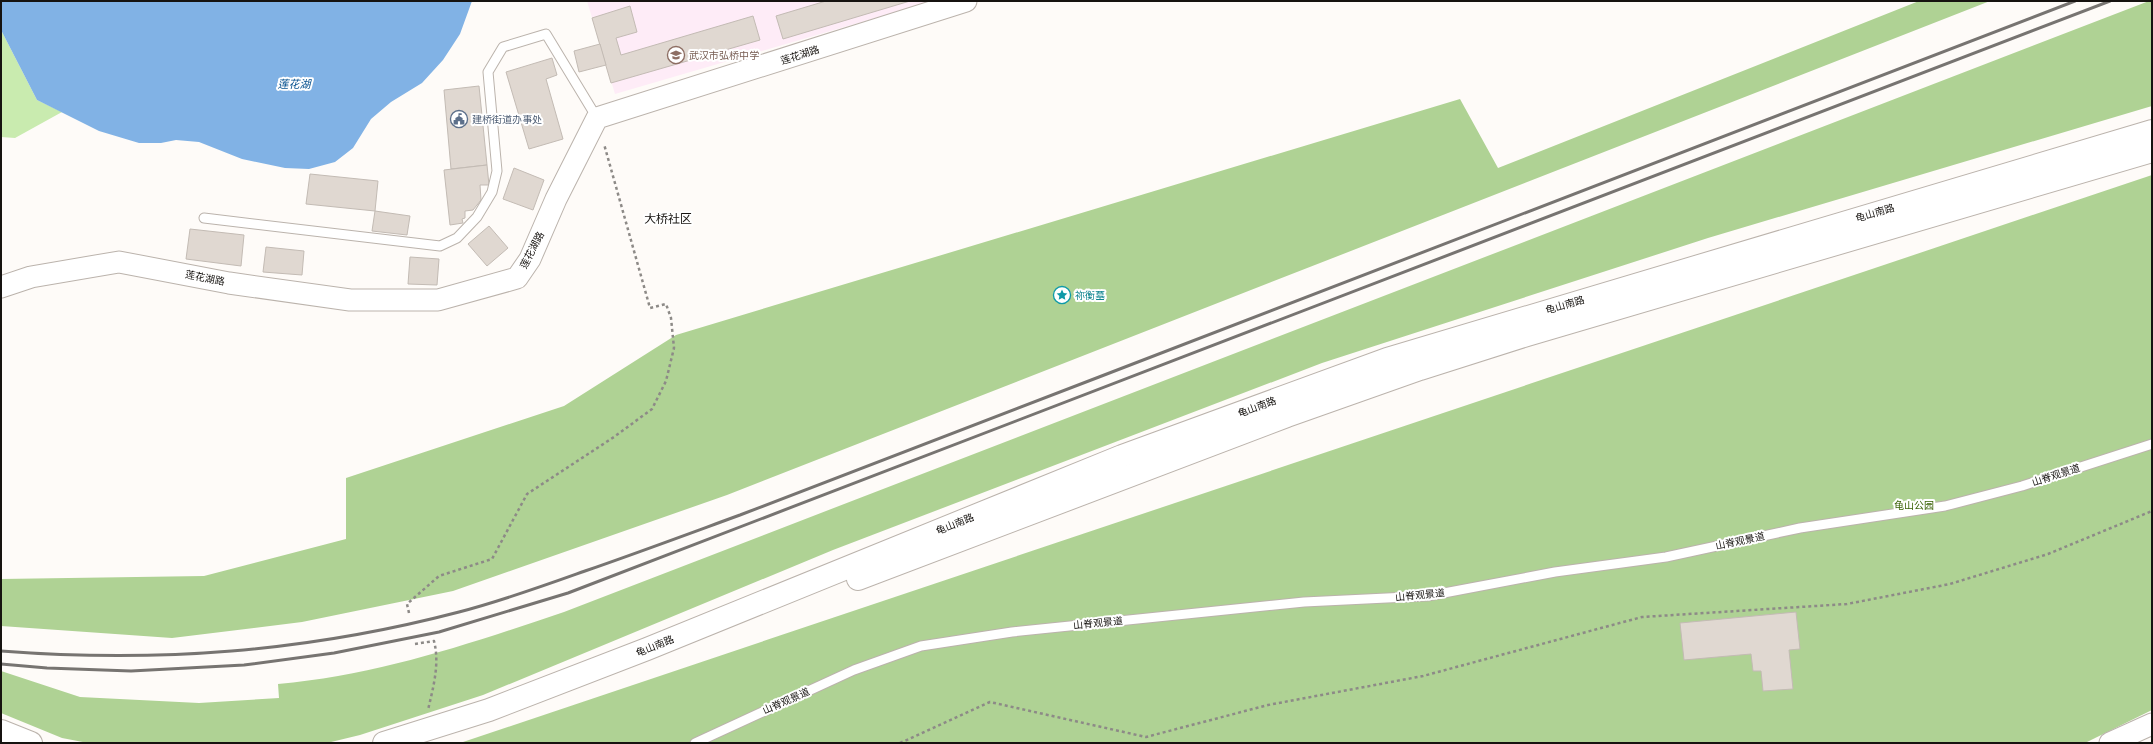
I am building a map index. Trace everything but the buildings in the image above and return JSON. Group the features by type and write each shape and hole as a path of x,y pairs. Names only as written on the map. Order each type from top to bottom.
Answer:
{"highway":[{"name":"龟山南路","path":"384,743 489,710 647,649 1122,456 1387,359 2152,131"},
{"name":"龟山南路","path":"421,743 480,724 1280,418 1420,369 1527,335 2152,151"},
{"path":"1,731 31,743"}],"street":[{"name":"莲花湖路","path":"1,287 31,277 119,262 229,283 350,300 438,300 517,278 530,259 556,199 597,118 966,1"},
{"path":"2110,743 2152,724"}],"lane":[{"path":"204,218 440,246 457,238 477,217 492,192 497,171 488,72 503,47 546,34 597,118"},
{"name":"山脊观景道","path":"694,743 854,670 921,646 1012,632 1304,602 1428,596 1555,572 1666,557 1800,528 1945,506 2022,486 2152,444"}],"path":[{"path":"409,613 407,604 439,576 492,559 527,494 614,437 652,408 666,381 674,348 671,318 666,304 650,308 597,118"},
{"path":"900,743 990,702 1146,737 1268,705 1424,676 1642,617 1847,604 1950,584 2048,554 2152,511"},
{"path":"415,644 434,641 436,649 436,674 428,711"}],"shaded area":[{"name":"武汉市弘桥中学","path":"587,1 929,1 930,2 615,94"}],"green space":[{"path":"1919,1 1990,1 727,495 453,591 302,622 172,638 1,626 1,579 204,576 346,539 346,478 564,406 676,335 1460,99 1498,168"},
{"path":"2152,1 2152,106 1708,238 1322,363 833,550 483,695 360,735 327,743 88,743 62,738 1,713 1,671 80,697 199,703 279,698 278,684 315,680 388,666 423,657 529,624 564,612"},
{"path":"1,30 37,100 62,112 15,138 1,137"},
{"name":"龟山公园","path":"2152,175 2152,710 2085,743 460,743"}],"water":[{"name":"莲花湖","path":"1,1 472,1 460,34 443,60 422,83 391,102 371,119 353,148 335,162 309,169 285,168 242,159 199,142 176,140 161,143 139,143 99,131 37,100 1,30"}],"railway":[{"path":"1,651 117,656 232,651 345,637 402,626 475,608 507,598 740,515 2075,1"},
{"path":"1,664 47,668 131,671 244,665 334,653 439,632 568,593 2110,1"}],"place":[{"name":"武汉市弘桥中学","path":"676,55"},
{"name":"建桥街道办事处","path":"459,119"},
{"name":"祢衡墓","path":"1062,295"}],"district":[{"name":"大桥社区","path":"668,219"}]}
